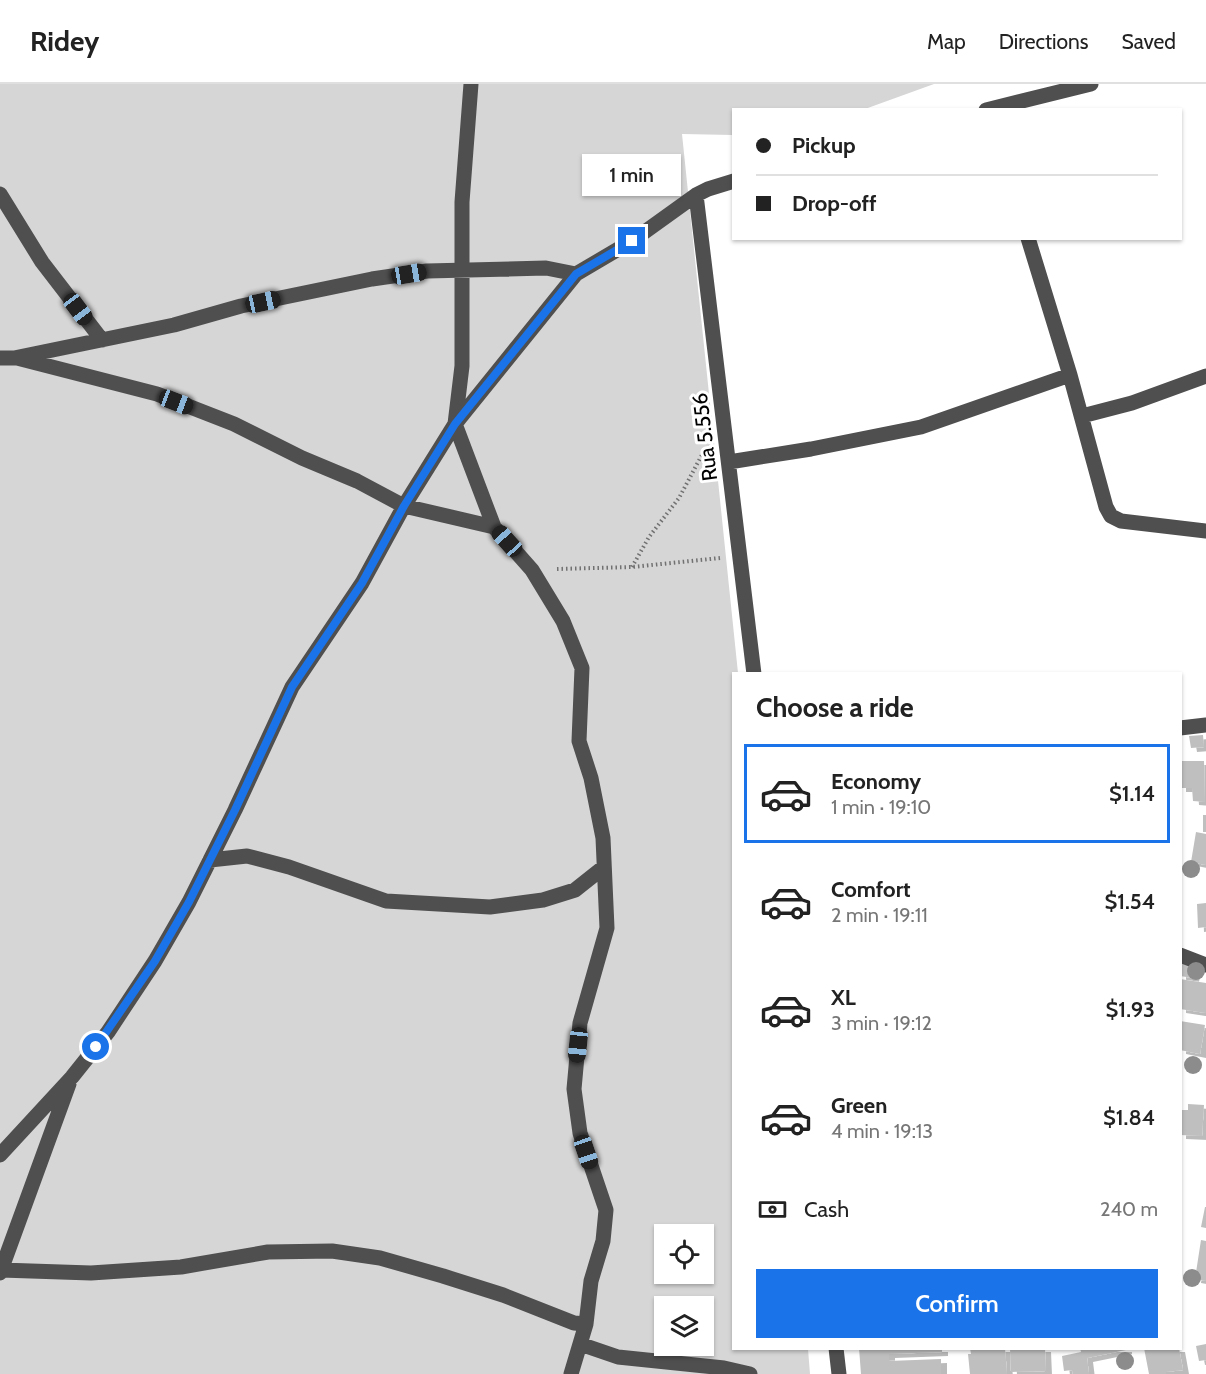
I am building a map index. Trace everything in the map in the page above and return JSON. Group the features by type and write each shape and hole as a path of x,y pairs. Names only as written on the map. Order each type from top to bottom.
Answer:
{"street":[{"path":"471,84 462,202 462,366 455,424 494,527 532,570 563,621 582,668 579,741 591,778 603,838 607,928 580,1023 574,1089 580,1133 606,1210 603,1241 591,1281 586,1324 571,1374"},
{"path":"994,108 1091,84"},
{"path":"0,1155 72,1077 108,1032 155,961 210,860 292,687 362,583 404,506 455,424 576,274 632,241 696,195 732,183"},
{"path":"0,194 42,262 102,340"},
{"name":"Rua 5.556","path":"696,195 754,672"},
{"path":"1029,240 1082,416 1106,507 1112,516 1121,520 1206,531"},
{"path":"7,358 174,325 242,306 372,279 427,271 546,268 576,274"},
{"path":"7,358 157,394 234,424 302,458 357,481 404,506 494,527"},
{"path":"729,462 811,449 921,427 1070,375"},
{"path":"1082,416 1132,403 1206,376"},
{"path":"1182,728 1206,725"},
{"path":"210,860 247,856 289,867 386,901 490,907 543,900 575,890 604,867"},
{"path":"1182,956 1206,965"},
{"path":"72,1077 1,1272 91,1273 181,1267 268,1252 332,1251 380,1258 443,1276 503,1295 574,1323 586,1324"},
{"path":"580,1344 618,1358 724,1368 750,1374"},
{"path":"836,1350 839,1374"}],"path":[{"path":"632,567 649,537 679,498 724,418"},
{"path":"532,570 632,567 740,556"}],"shaded area":[{"path":"0,84 934,84 868,108 732,108 732,135 682,134 738,672 732,672 732,1350 808,1350 810,1374 0,1374"}],"building":[{"path":"1203,735 1204,747 1191,748 1189,736"},
{"path":"1182,761 1204,761 1205,802 1193,801 1192,788 1182,788"},
{"path":"1203,815 1206,815 1206,832 1203,832"},
{"path":"1196,832 1206,834 1206,865 1191,862"},
{"path":"1206,903 1206,927 1198,928 1197,904"},
{"path":"1182,963 1195,966 1193,978 1182,976"},
{"path":"1182,979 1206,983 1206,1013 1182,1009"},
{"path":"1182,1021 1205,1025 1200,1054 1182,1050"},
{"path":"1188,1104 1204,1105 1202,1136 1182,1135 1182,1110 1188,1110"},
{"path":"1206,1207 1206,1228 1201,1227"},
{"path":"1201,1240 1206,1241 1206,1281 1195,1279"},
{"path":"1206,1344 1206,1360 1199,1361 1196,1346"},
{"path":"859,1350 942,1350 942,1352 889,1354 889,1361 941,1359 941,1374 861,1374"},
{"path":"970,1350 1005,1350 1007,1374 970,1374 968,1354 971,1354"},
{"path":"1010,1350 1045,1350 1046,1371 1011,1372"},
{"path":"1080,1350 1126,1350 1087,1358 1089,1374 1073,1374 1072,1370 1064,1371 1062,1356 1081,1352"},
{"path":"1144,1350 1179,1350 1183,1370 1166,1372 1166,1374 1149,1374"}],"route":[{"path":"96,1047 155,961 189,902 292,687 362,583 404,506 455,424 576,274 632,241"}]}
